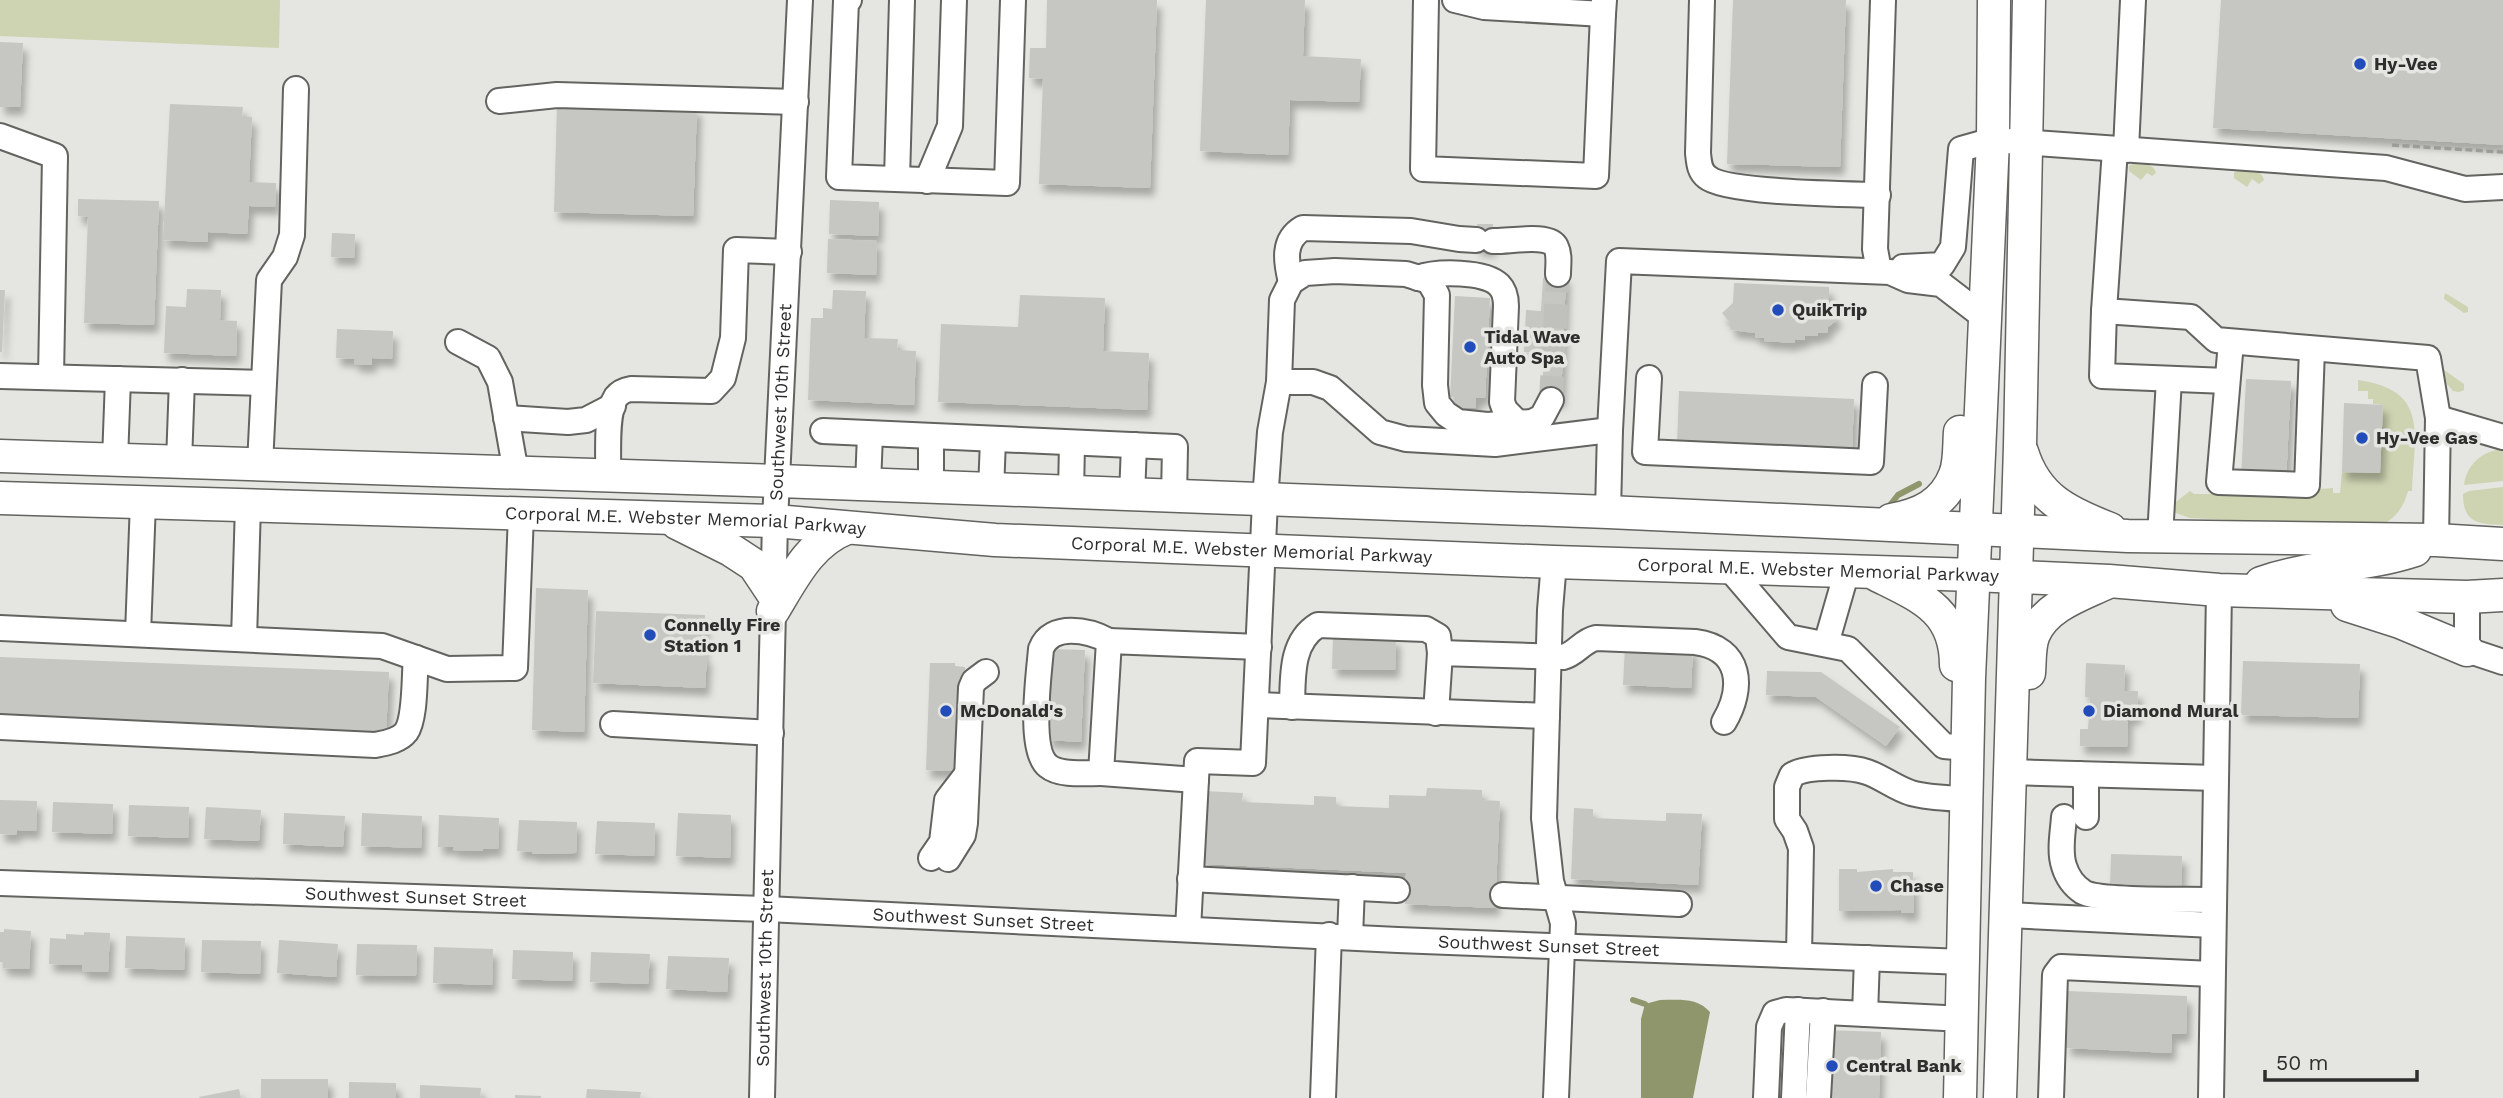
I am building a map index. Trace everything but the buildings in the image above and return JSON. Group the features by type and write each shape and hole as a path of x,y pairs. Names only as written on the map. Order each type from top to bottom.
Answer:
{"main road":[{"path":"1960,1098 1964,1019 1965,799 1993,140 1994,0"},
{"path":"1998,1098 2008,915 2029,0"},
{"path":"1861,524 1922,513 1948,488 1957,473 1963,334 1984,321"},
{"path":"2020,446 2033,481 2047,496 2080,518 2128,536"},
{"path":"0,456 779,481 1608,512 2128,536 2436,540 2503,544"},
{"path":"516,473 521,514"},
{"name":"Corporal M.E. Webster Memorial Parkway","path":"0,498 775,522 995,540 1974,575 2109,581 2228,591 2467,597 2503,595"},
{"path":"666,518 705,535 754,565 773,603 807,556 824,539 847,528"},
{"path":"2228,591 2290,573 2369,563 2396,556 2436,540"},
{"path":"1858,571 1926,602 1947,623 1956,646 1956,695 1967,737"},
{"path":"2010,764 2027,735 2033,635 2041,621 2059,606 2109,581"},
{"path":"2287,593 2357,607 2467,650"},
{"path":"1964,962 1974,971 1978,985 1988,1078 1998,1098"}],"street":[{"name":"Southwest 10th Street","path":"762,1098 775,522 800,0"},
{"path":"849,0 846,1 839,177 1007,183 1013,0"},
{"path":"897,180 902,0"},
{"path":"927,180 950,126 954,0"},
{"path":"1426,0 1423,169 1595,176 1603,7 1545,5 1484,8 1455,0"},
{"path":"1702,0 1698,153 1700,168 1706,177 1717,183 1740,188 1878,195"},
{"path":"1883,0 1875,248 1884,272"},
{"path":"2133,0 2104,312 2102,376 2227,381"},
{"path":"260,465 269,280 285,257 292,235 296,89"},
{"path":"499,101 557,95 796,102"},
{"path":"0,136 55,156 51,377"},
{"path":"1884,272 1898,267 1942,265 1954,247 1961,149 1993,140 2386,168 2465,189 2503,187"},
{"path":"1291,282 1287,264 1289,243 1293,233 1303,228 1411,231 1551,240 1559,255 1558,274"},
{"path":"608,476 610,414 616,398 622,391 631,388 711,391 723,378 733,338 736,250 789,252"},
{"path":"1608,512 1619,261 1884,272 1908,281 1941,284 1984,321"},
{"path":"1188,929 1197,761 1252,764 1270,432 1279,382 1282,300 1291,282 1304,273 1335,271 1406,274 1429,281 1437,295 1434,386 1437,403 1446,414 1458,422 1487,425 1532,422 1542,417 1551,400"},
{"path":"1418,278 1430,274 1470,275 1490,279 1500,286 1505,294 1506,306 1502,402 1505,410 1519,424"},
{"path":"2104,312 2191,317 2216,340 2428,358 2438,418 2436,540"},
{"path":"458,342 488,358 500,382 516,473"},
{"path":"2231,342 2219,482 2307,485 2312,349"},
{"path":"0,376 263,383"},
{"path":"1649,378 1645,453 1871,462 1875,385"},
{"path":"115,460 118,379"},
{"path":"2160,537 2169,379"},
{"path":"179,462 182,380"},
{"path":"1279,382 1313,382 1330,387 1380,432 1406,439 1504,444 1611,430"},
{"path":"506,418 568,422 586,420 613,406"},
{"path":"2438,418 2503,437"},
{"path":"823,431 1175,447 1174,497"},
{"path":"868,485 870,434"},
{"path":"931,437 931,488"},
{"path":"991,490 993,440"},
{"path":"1071,493 1072,443"},
{"path":"1132,496 1134,445"},
{"path":"138,634 143,502"},
{"path":"244,639 248,505"},
{"path":"0,628 383,646 447,668 514,668 521,514"},
{"path":"1554,562 1548,657 1544,818 1556,897 1563,923 1556,1098"},
{"path":"1728,567 1788,637 1848,649 1944,746 1967,737"},
{"path":"1826,644 1858,571"},
{"path":"2211,1098 2216,778 2228,591"},
{"path":"2467,597 2467,650 2503,662"},
{"path":"1292,707 1294,658 1312,629 1318,625 1426,629 1438,636 1440,653 1436,713"},
{"path":"1196,780 1057,771 1048,766 1041,758 1036,738 1041,649 1044,639 1060,632 1094,633 1109,641 1259,647"},
{"path":"1440,653 1567,656 1582,643 1595,638 1706,643 1719,650 1728,660 1737,682 1734,705 1724,722"},
{"path":"1101,773 1109,641"},
{"path":"0,727 375,745 390,742 406,733 411,718 416,658"},
{"path":"939,859 947,800 967,774 971,688 974,681 986,672"},
{"path":"1256,705 1547,716"},
{"path":"613,724 771,733"},
{"path":"2010,764 2079,774 2216,778"},
{"path":"1798,955 1801,848 1787,819 1788,780 1798,772 1859,770 1901,789 1931,797 1965,799"},
{"path":"2079,774 2086,783 2069,817 2064,866 2073,883 2084,892 2103,897 2214,900"},
{"path":"2069,817 2054,826 2054,863 2060,878 2085,903 2084,919"},
{"path":"1190,879 1397,890"},
{"name":"Southwest Sunset Street","path":"0,883 767,909 1964,962"},
{"path":"1323,1098 1340,936 1352,887"},
{"path":"1503,895 1679,904"},
{"path":"2008,915 2213,925"},
{"path":"1866,1014 1867,958"},
{"path":"2051,1098 2055,975 2061,967 2212,974"},
{"path":"1782,1098 1804,1010"},
{"path":"1794,1098 1804,1010"},
{"path":"1804,1010 1806,1098"},
{"path":"1804,1010 1818,1098"},
{"path":"1766,1098 1769,1027 1775,1013 1804,1010 1964,1019"}],"shaded area":[{"path":"0,0 280,0 279,48 0,36"},
{"path":"2134,163 2150,165 2156,173 2152,176 2147,173 2141,180 2129,171 2129,166"},
{"path":"2238,169 2260,173 2264,180 2259,184 2252,179 2247,187 2234,178"},
{"path":"2445,293 2468,307 2468,312 2464,313 2444,299"},
{"path":"2439,370 2444,370 2464,384 2464,390 2453,391 2438,374"},
{"path":"2358,380 2381,385 2397,394 2407,404 2413,418 2415,451 2412,491 2408,491 2400,510 2391,519 2373,527 2190,518 2173,512 2172,505 2190,491 2194,494 2251,494 2333,488 2333,493 2340,493 2342,472 2380,473 2383,405 2373,404 2373,399 2368,399 2368,391 2358,391"},
{"path":"2503,449 2503,481 2464,485 2468,471 2477,460 2495,450"},
{"path":"2503,487 2503,525 2486,524 2469,516 2463,494"},
{"path":"1660,1000 1693,1002 1710,1012 1693,1098 1641,1098 1641,1019 1645,1004"}],"waterway":[{"path":"1887,509 1898,495 1919,484"},
{"path":"1633,1000 1645,1004"}],"tunnel":[{"path":"1551,400 1558,274"}],"place":[{"name":"Hy-Vee","path":"2360,64"},
{"name":"QuikTrip","path":"1778,310"},
{"name":"Tidal Wave Auto Spa","path":"1470,347"},
{"name":"Hy-Vee Gas","path":"2362,438"},
{"name":"Connelly Fire Station 1","path":"650,635"},
{"name":"McDonald's","path":"946,711"},
{"name":"Diamond Mural","path":"2089,711"},
{"name":"Chase","path":"1876,886"},
{"name":"Central Bank","path":"1832,1066"}]}
